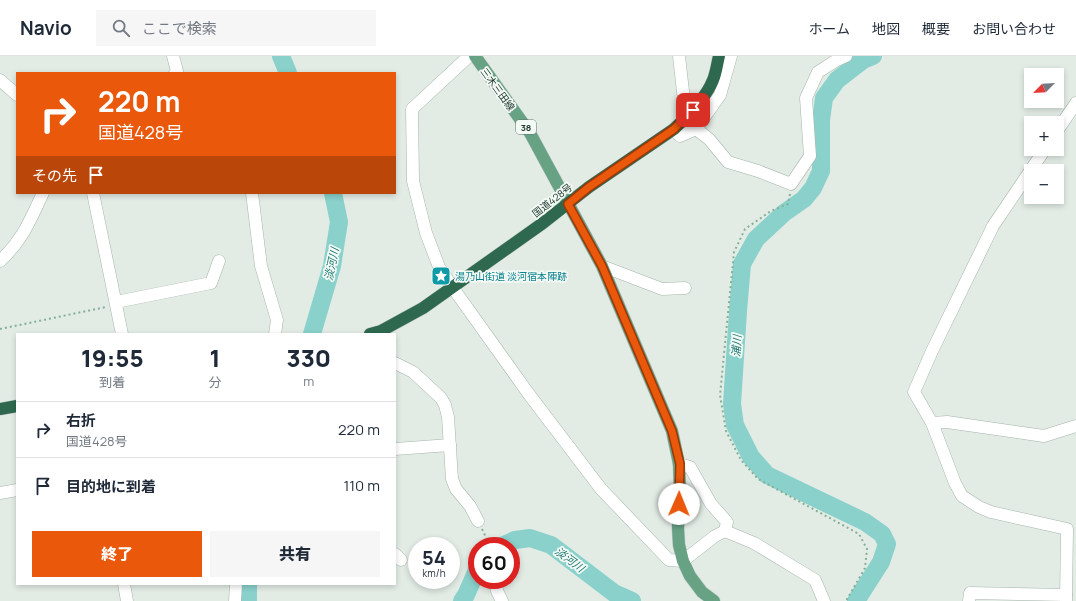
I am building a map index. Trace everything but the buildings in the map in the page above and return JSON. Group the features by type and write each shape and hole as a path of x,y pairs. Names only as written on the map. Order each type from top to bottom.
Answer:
{"highway":[{"name":"国道428号","path":"373,333 423,308 453,288 589,187 674,129 700,102 713,81 719,56"},
{"path":"0,409 16,406"}],"main road":[{"name":"三木三田線","path":"475,56 530,133 602,266 672,431 680,464 678,528 683,561 690,576 702,592 714,601"}],"street":[{"path":"173,56 176,72"},
{"path":"469,56 412,109 413,181 426,233 439,267 524,386 601,489 668,560 683,561 714,536 725,531 754,543 815,580 824,601"},
{"path":"679,56 686,118"},
{"path":"674,129 680,136 696,129 720,95 731,56"},
{"path":"696,129 710,139 728,162 758,171 791,184 810,156 806,98 818,72 846,56"},
{"path":"0,80 16,94"},
{"path":"1064,121 1076,103"},
{"path":"970,601 970,593 1066,598 1068,529 991,512 979,507 962,496 955,483 932,423 914,392 932,351 993,226 1040,156"},
{"path":"0,261 9,253 23,235 43,194"},
{"path":"93,194 122,333"},
{"path":"252,194 261,266 277,320 275,333"},
{"path":"116,303 211,283 219,261"},
{"path":"602,266 662,289 685,288"},
{"path":"396,364 412,372 441,398 445,405 448,416 452,479 456,489 470,506 478,521"},
{"path":"932,423 947,422 1044,436 1076,426"},
{"path":"396,449 450,445"},
{"path":"680,464 690,467 711,504 727,522 725,531"},
{"path":"0,493 16,490"},
{"path":"124,585 127,601"},
{"path":"235,601 236,585"},
{"path":"497,589 502,601"}],"path":[{"path":"791,184 788,204 771,212 745,229 734,252 720,394 726,431 740,460 758,479 859,534 867,549 865,568 846,601"},
{"path":"0,329 116,303"},
{"path":"478,521 486,537"}],"waterway":[{"name":"淡河川","path":"281,56 288,72"},
{"name":"浦川","path":"856,601 881,562 887,544 882,534 865,522 767,475 751,457 735,425 732,404 742,264 756,239 784,213 804,199 813,188 821,171 821,120 824,98 837,80 863,60 873,56"},
{"name":"淡河川","path":"312,333 332,266 339,222 333,194"},
{"name":"淡河川","path":"520,539 530,538 551,545 614,593 632,601"},
{"name":"淡河川","path":"248,585 248,601"},
{"name":"淡河川","path":"462,601 469,589"}],"place":[{"name":"湯乃山街道 淡河宿本陣跡","path":"441,276"}],"route":[{"path":"679,504 680,464 672,431 602,266 568,204 589,187 674,129 693,110"}]}
